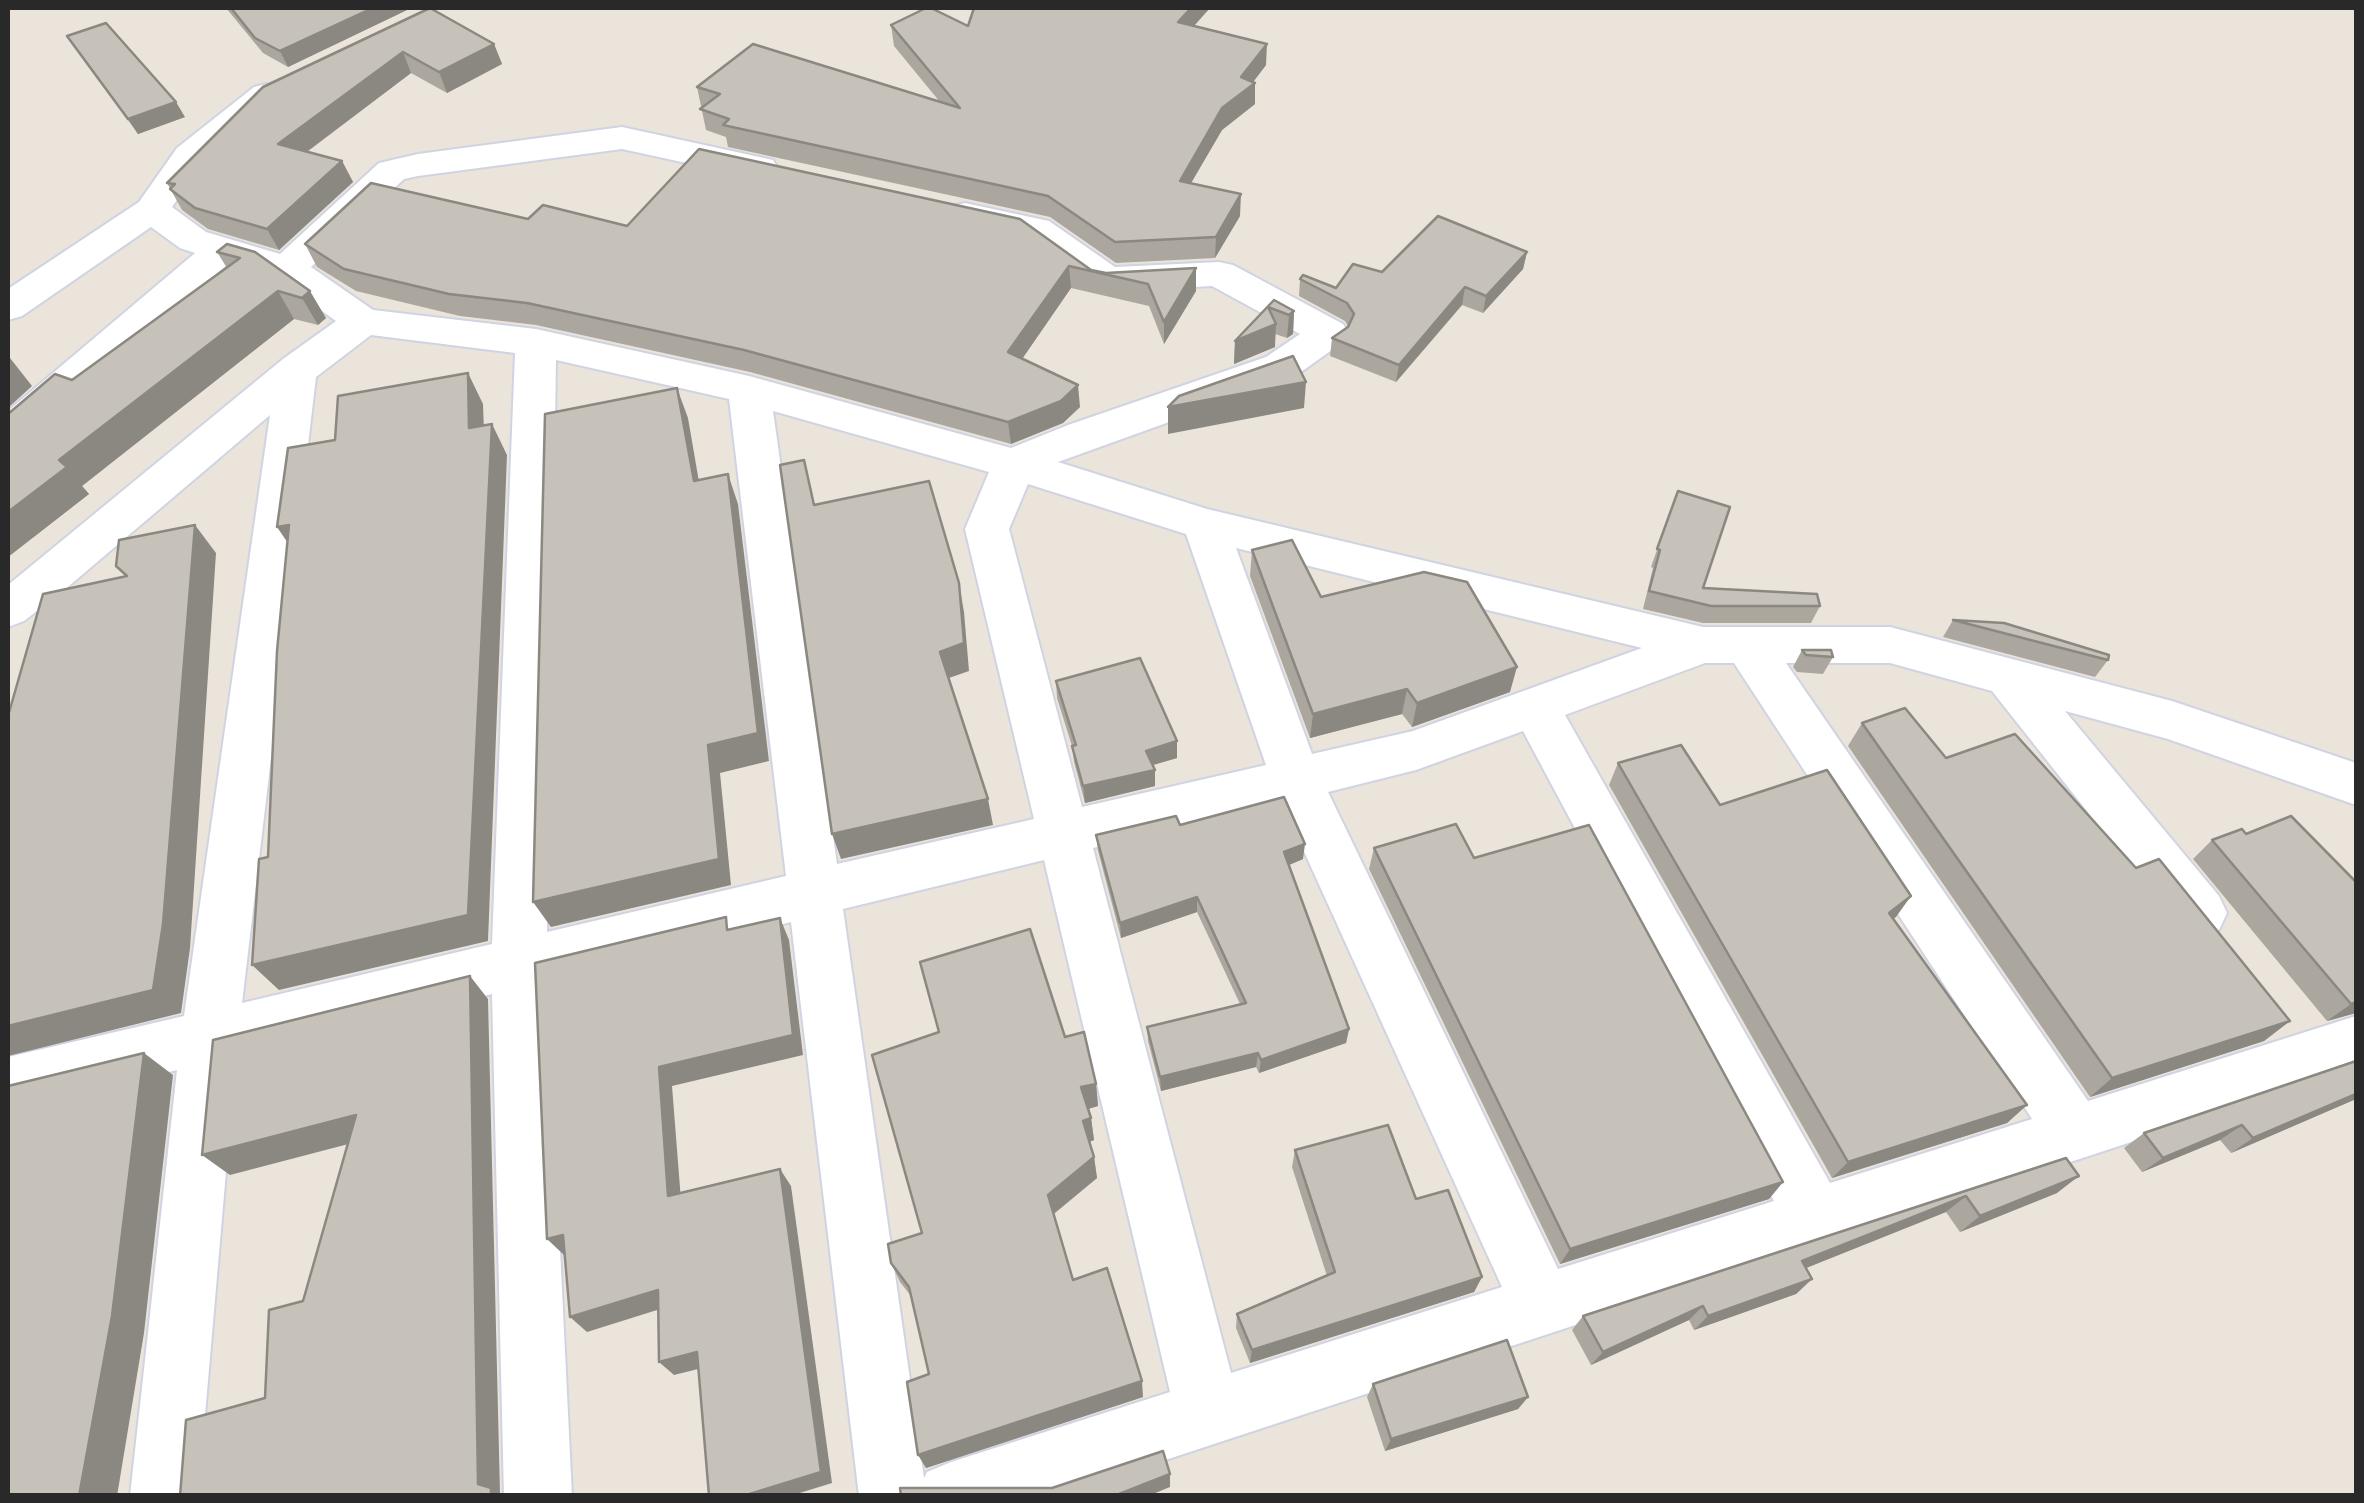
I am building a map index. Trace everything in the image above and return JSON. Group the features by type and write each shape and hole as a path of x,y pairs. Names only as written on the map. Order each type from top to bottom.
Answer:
{"street":[{"path":"8,307 57,270 152,210 190,156 260,97 295,80"},
{"path":"288,268 392,171 418,165 622,138 791,175"},
{"path":"923,204 1036,229 1107,280 1219,274 1328,333 1280,367 1083,435 1014,464 987,529 1208,1413"},
{"path":"152,210 193,240 288,268 363,321 536,342 749,390 1014,464 1205,524 1726,645 1890,645 2172,721 2356,784"},
{"path":"8,433 222,248"},
{"path":"20,628 54,574 297,369 363,321"},
{"path":"536,342 519,965 538,1496"},
{"path":"164,1496 209,1037 297,369"},
{"path":"749,390 893,1496"},
{"path":"1205,524 1296,778 1542,1304"},
{"path":"8,1084 1416,750 1535,706 1726,645"},
{"path":"1726,645 2076,1132"},
{"path":"2008,677 2229,949"},
{"path":"1535,706 1815,1216"},
{"path":"951,1496 2076,1132 2317,1035"}],"building":[{"path":"231,8 373,8 280,51 255,38"},
{"path":"430,8 494,44 439,72 403,52 278,144 342,161 267,229 195,208 170,189 175,184 167,183 263,87"},
{"path":"926,8 968,26 974,8 1191,8 1178,22 1267,44 1241,77 1255,83 1222,108 1180,181 1241,194 1216,237 1115,242 1048,196 723,125 729,119 700,109 720,94 697,87 753,44 960,108 891,25"},
{"path":"106,23 176,102 128,119 67,36"},
{"path":"699,149 1020,219 1091,270 1106,273 1196,268 1164,322 1148,284 1069,266 1008,352 1078,385 1061,401 1008,422 744,350 527,303 449,294 344,269 305,244 371,183 528,219 543,205 627,226"},
{"path":"1438,216 1527,252 1486,296 1465,287 1399,365 1332,338 1348,327 1354,314 1347,303 1300,279 1303,275 1336,288 1353,264 1382,272"},
{"path":"227,244 255,252 310,291 302,298 278,291 59,460 67,467 8,512 8,414 55,374 72,380 240,258 217,252"},
{"path":"1274,300 1294,311 1289,315 1268,307 1276,324 1235,341"},
{"path":"1293,356 1306,382 1168,407 1179,396"},
{"path":"468,373 469,428 492,424 468,915 252,965 259,859 268,857 277,651 289,525 277,527 288,448 335,440 338,396"},
{"path":"677,388 694,481 728,474 758,733 708,745 719,859 533,902 545,414"},
{"path":"804,460 814,505 929,481 959,583 964,643 940,652 988,799 832,834 780,465"},
{"path":"1678,491 1730,507 1703,588 1817,594 1820,606 1711,606 1649,591 1660,550 1657,549"},
{"path":"195,525 163,924 153,990 8,1026 8,716 43,594 127,576 116,566 119,540"},
{"path":"1292,540 1321,597 1424,572 1467,582 1517,667 1417,703 1407,689 1313,714 1252,550"},
{"path":"1953,620 2004,623 2109,655 2108,660"},
{"path":"1802,650 1831,650 1833,657 1806,655"},
{"path":"1140,658 1177,741 1146,751 1155,770 1083,786 1072,746 1076,745 1056,681"},
{"path":"1905,708 1946,758 2015,734 2136,868 2159,859 2290,1021 2112,1078 1862,723"},
{"path":"1681,745 1720,805 1827,770 1911,896 1889,913 2027,1105 1848,1162 1618,763"},
{"path":"1284,797 1305,844 1284,852 1349,1029 1261,1060 1258,1053 1160,1077 1147,1027 1246,1003 1197,897 1120,923 1096,835 1176,816 1180,825"},
{"path":"2291,816 2356,882 2356,1002 2351,1004 2212,840 2242,829 2246,834"},
{"path":"1456,824 1474,858 1589,825 1783,1182 1570,1249 1374,848"},
{"path":"726,917 727,930 780,918 793,1035 659,1067 668,1196 780,1169 821,1472 743,1496 709,1496 697,1352 659,1362 658,1290 570,1317 563,1235 547,1239 535,963"},
{"path":"1030,929 1065,1037 1084,1032 1096,1084 1081,1087 1091,1118 1083,1121 1094,1157 1048,1195 1073,1280 1107,1268 1142,1381 918,1455 907,1382 929,1374 909,1287 891,1263 888,1244 922,1233 872,1055 939,1032 920,962"},
{"path":"470,976 478,1484 491,1488 491,1496 180,1496 186,1420 265,1398 269,1310 303,1301 356,1115 202,1155 213,1040"},
{"path":"144,1053 112,1316 79,1496 8,1496 8,1086"},
{"path":"2356,1061 2356,1094 2253,1138 2242,1125 2163,1158 2144,1133"},
{"path":"1388,1125 1416,1199 1448,1190 1482,1277 1252,1350 1237,1314 1335,1272 1295,1150"},
{"path":"2066,1158 2079,1176 1980,1216 1966,1196 1802,1261 1812,1279 1708,1316 1703,1306 1603,1352 1583,1316"},
{"path":"1507,1340 1528,1397 1391,1439 1373,1384"},
{"path":"1163,1451 1170,1474 1114,1496 901,1496 900,1488 1052,1488"}]}
